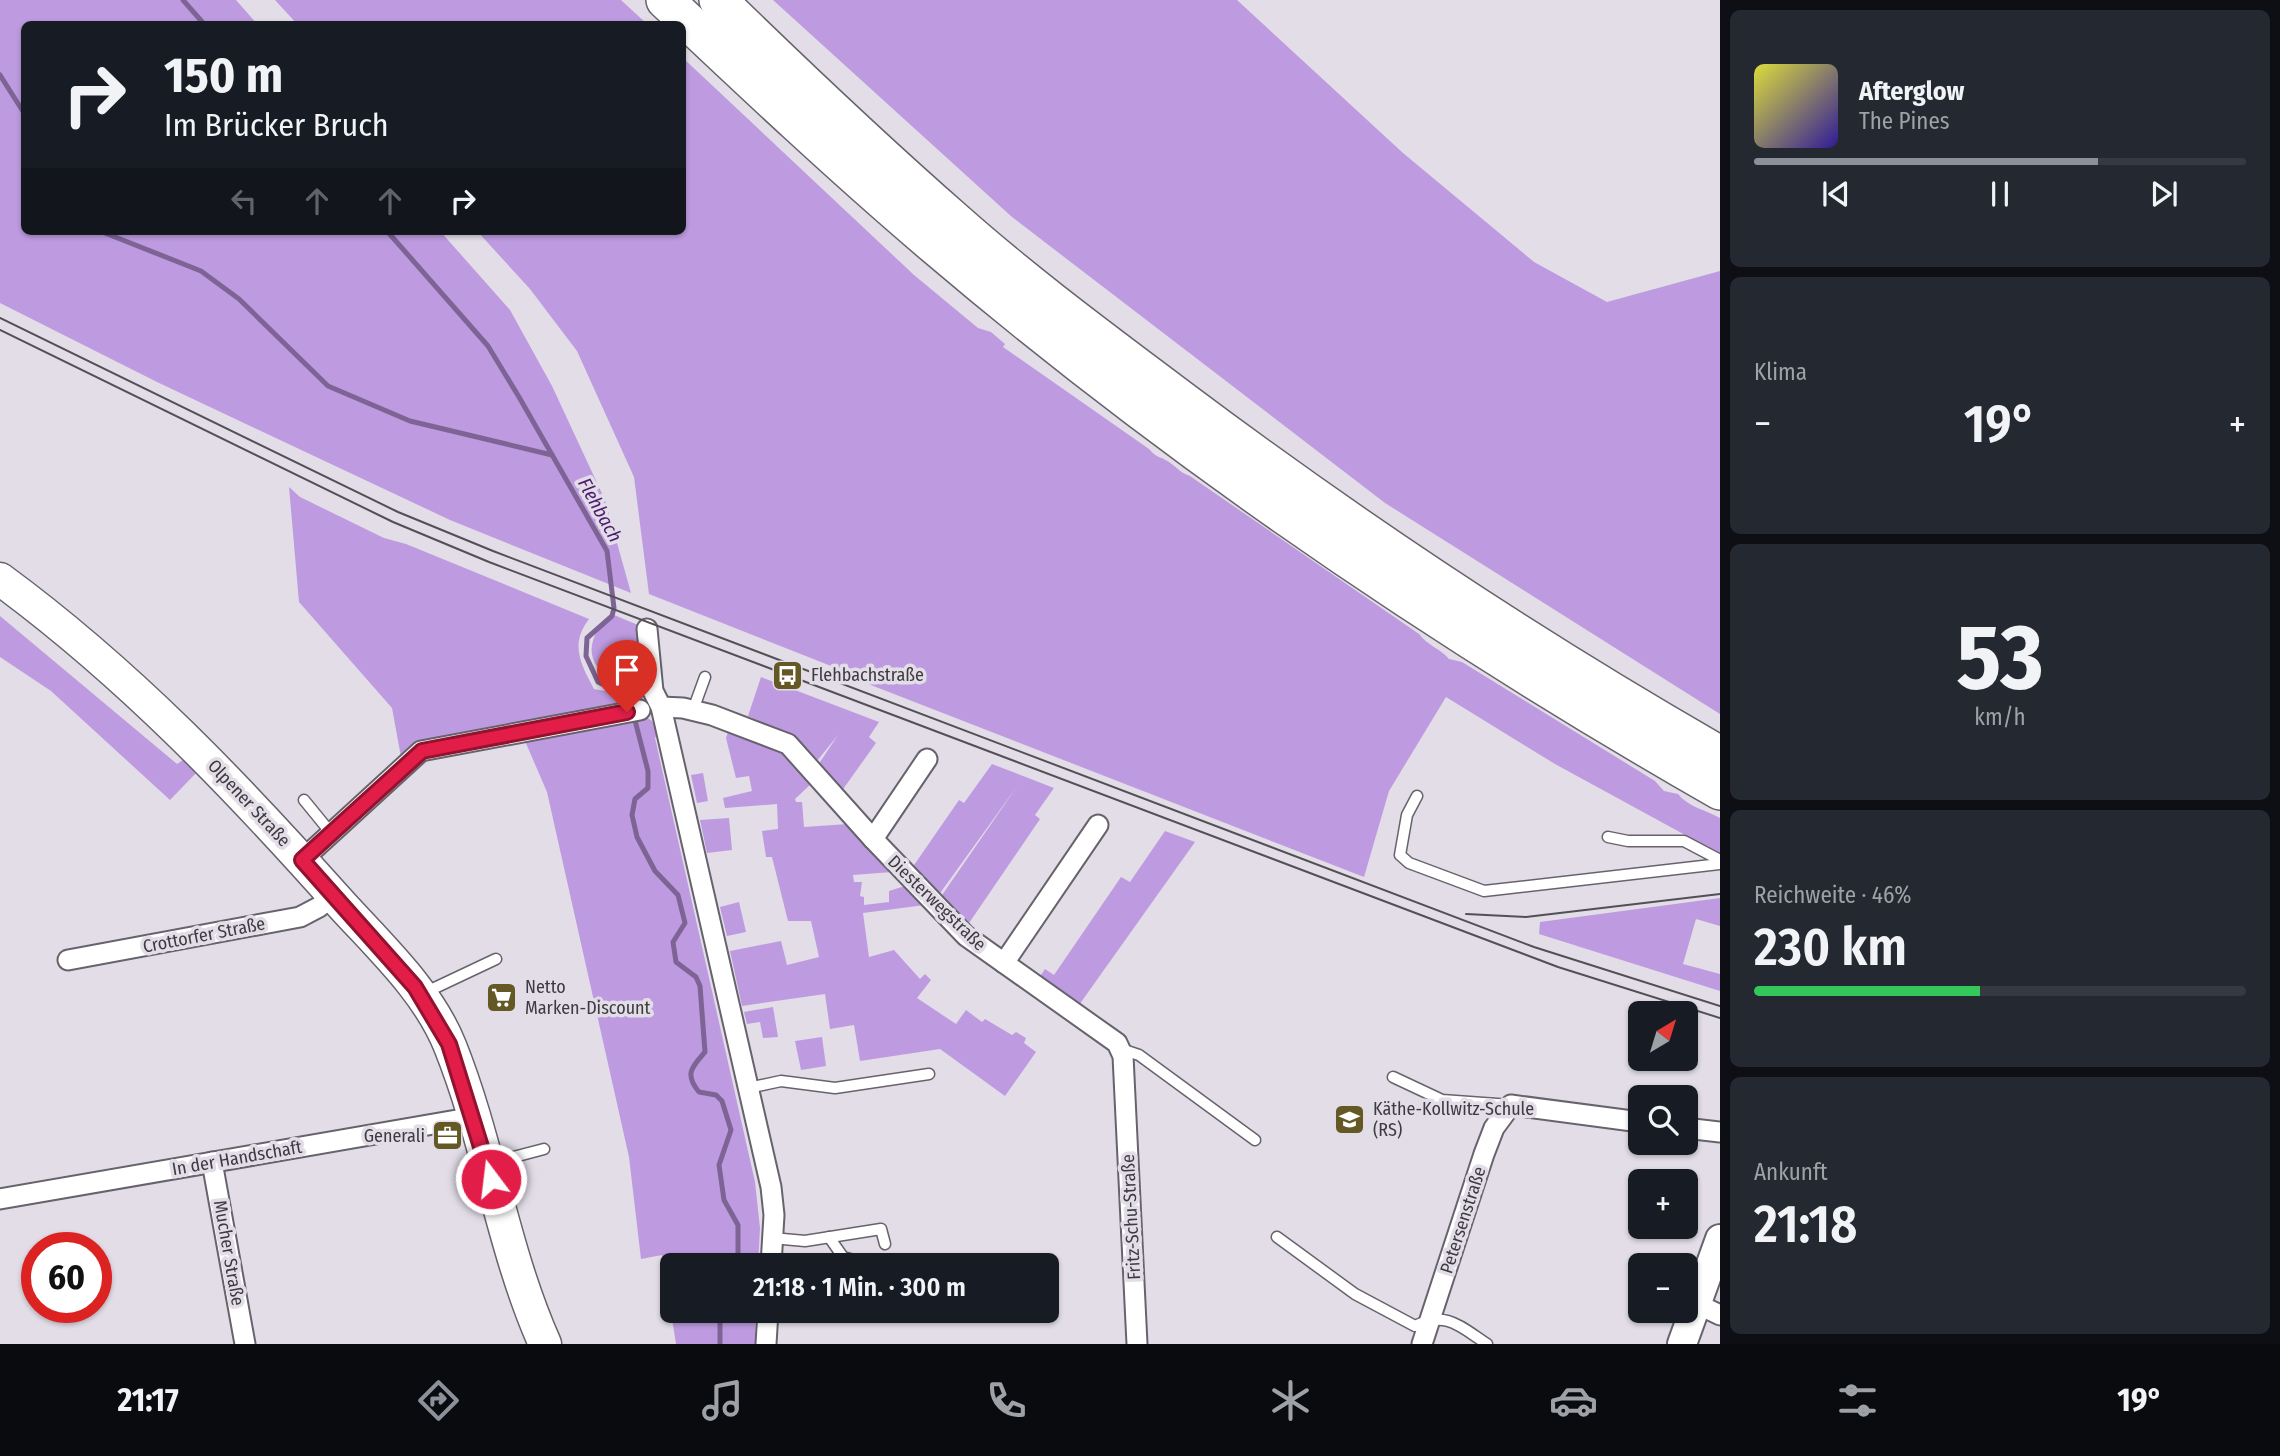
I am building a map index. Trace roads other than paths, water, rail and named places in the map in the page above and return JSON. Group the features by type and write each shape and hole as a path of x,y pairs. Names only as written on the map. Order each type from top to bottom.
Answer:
{"highway":[{"path":"665,0 802,129 936,247 1090,371 1252,491 1384,583 1533,680 1720,791"},
{"path":"718,0 824,102 956,222 1121,354 1271,467 1401,558 1538,647 1720,755"}],"main road":[{"name":"Olpener Straße","path":"0,579 134,687 234,786 420,995 449,1044 474,1118 519,1279 545,1344"},
{"path":"1682,1344 1709,1310 1720,1239"}],"street":[{"path":"647,629 653,691 661,707 771,1187 771,1253"},
{"name":"Diesterwegstraße","path":"661,707 693,710 788,744 873,839 966,936 1111,1037 1121,1049"},
{"path":"302,860 422,751 634,711"},
{"path":"873,839 927,759"},
{"name":"Diesterwegstraße","path":"1004,963 1098,825"},
{"name":"Crottorfer Straße","path":"68,960 300,917 319,907 333,895"},
{"name":"Fritz-Schu-Straße","path":"1121,1049 1137,1344"},
{"path":"1511,1105 1628,1120"},
{"name":"Petersenstraße","path":"1422,1344 1494,1128 1511,1105"},
{"name":"In der Handschaft","path":"0,1199 474,1118"},
{"path":"1698,1129 1720,1132"},
{"name":"Mucher Straße","path":"212,1162 245,1344"},
{"path":"766,1344 767,1323"}],"lane":[{"path":"693,710 705,677"},
{"path":"1416,796 1405,822 1400,855 1409,863 1484,891 1720,862"},
{"path":"304,800 331,833"},
{"path":"1608,837 1628,841 1684,841 1720,862"},
{"path":"420,995 496,959"},
{"path":"1121,1049 1139,1055 1255,1139"},
{"path":"748,1088 781,1081 835,1088 929,1074"},
{"path":"1393,1077 1441,1100 1511,1105"},
{"path":"487,1164 544,1149"},
{"path":"772,1238 804,1241 881,1229 885,1244"},
{"path":"830,1237 840,1253"},
{"path":"1277,1237 1355,1294 1415,1326 1431,1318 1452,1322 1487,1344"}],"waterway":[{"name":"Flehbach","path":"183,0 201,21"},
{"path":"0,75 21,108"},
{"path":"110,235 201,271 239,299 328,386 410,421 552,455"},
{"name":"Flehbach","path":"391,235 488,346 607,551 614,608 612,616 587,638 586,656 598,682 629,697 648,771 648,788 635,799 632,815 637,837 655,871 678,895 685,923 673,942 676,962 696,977 700,986 705,1052 693,1067 691,1075 699,1092 716,1095 722,1101 731,1130 719,1165 724,1200 738,1225 738,1253"},
{"name":"Flehbach","path":"720,1323 720,1344"}],"tram line":[{"path":"0,318 398,512 493,551 1534,947 1720,1006"},
{"path":"0,330 393,522 489,562 1558,967 1720,1018"},
{"path":"1466,914 1526,917 1720,894"}],"place":[{"name":"Flehbachstraße","path":"788,675"},
{"name":"Netto Marken-Discount","path":"502,997"},
{"name":"Käthe-Kollwitz-Schule (RS)","path":"1350,1119"},
{"name":"Generali","path":"448,1136"}]}
